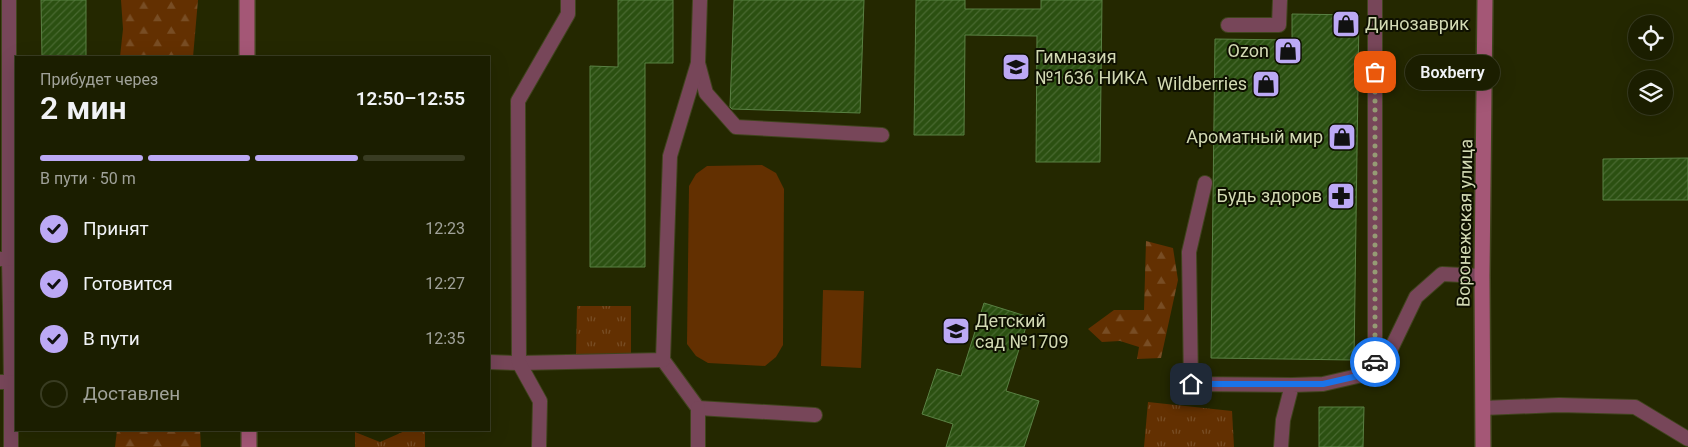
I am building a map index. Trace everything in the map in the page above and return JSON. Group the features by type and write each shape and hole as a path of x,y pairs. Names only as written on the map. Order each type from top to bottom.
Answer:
{"street":[{"path":"247,0 248,56"},
{"name":"Воронежская улица","path":"1483,447 1482,276 1486,0"},
{"path":"249,431 249,447"}],"lane":[{"path":"9,0 4,259 13,308 6,382 12,447"},
{"path":"539,447 540,400 519,363 518,101 568,14 568,0"},
{"path":"698,447 698,408 663,360 670,156 698,63 700,0"},
{"path":"1228,25 1279,26 1280,0"},
{"path":"1375,0 1375,372"},
{"path":"698,63 706,93 736,127 882,134"},
{"path":"1205,183 1189,252 1191,384 1323,384 1375,372 1389,353 1416,297 1442,274 1482,276"},
{"path":"490,362 663,360"},
{"path":"1281,447 1283,420 1292,385"},
{"path":"1483,408 1559,405 1635,406 1688,439"},
{"path":"698,408 814,415"}],"green space":[{"path":"121,0 198,0 193,56 120,56 123,29"},
{"path":"762,165 776,173 784,189 783,345 776,357 765,366 708,363 696,356 687,344 689,186 696,174 707,166"},
{"path":"1146,241 1173,248 1178,280 1161,358 1137,359 1139,347 1120,341 1102,342 1088,329 1114,310 1144,310"},
{"path":"823,290 864,291 861,368 821,366"},
{"path":"577,306 631,306 631,356 576,355"},
{"path":"1148,402 1232,411 1234,447 1144,447"},
{"path":"117,431 200,431 201,447 115,447"},
{"path":"405,431 425,431 425,447 355,447 355,432 380,442"}],"building":[{"path":"41,0 86,0 86,56 42,56"},
{"path":"618,0 673,0 673,63 645,63 645,267 590,267 590,66 618,67"},
{"path":"734,0 864,0 860,113 732,109 730,107"},
{"path":"916,0 965,0 965,9 1041,9 1041,0 1102,0 1100,162 1036,162 1037,36 965,35 964,135 914,135"},
{"path":"1292,14 1359,15 1354,360 1211,358 1215,39 1292,40"},
{"path":"1688,158 1688,200 1603,200 1603,159"},
{"path":"984,303 1029,317 1006,391 1039,401 1024,447 946,447 953,424 922,414 937,369 961,376"},
{"path":"1319,407 1364,407 1363,447 1319,447"}],"way so far":[{"path":"1375,72 1375,362"}],"place":[{"name":"Динозаврик","path":"1346,24"},
{"name":"Ozon","path":"1288,51"},
{"name":"Гимназия №1636 НИКА","path":"1016,67"},
{"name":"Boxberry","path":"1375,72"},
{"name":"Wildberries","path":"1266,84"},
{"name":"Ароматный мир","path":"1342,137"},
{"name":"Будь здоров","path":"1341,196"},
{"name":"Детский сад №1709","path":"956,331"}],"route":[{"path":"1191,384 1323,384 1375,372 1375,362"}]}
